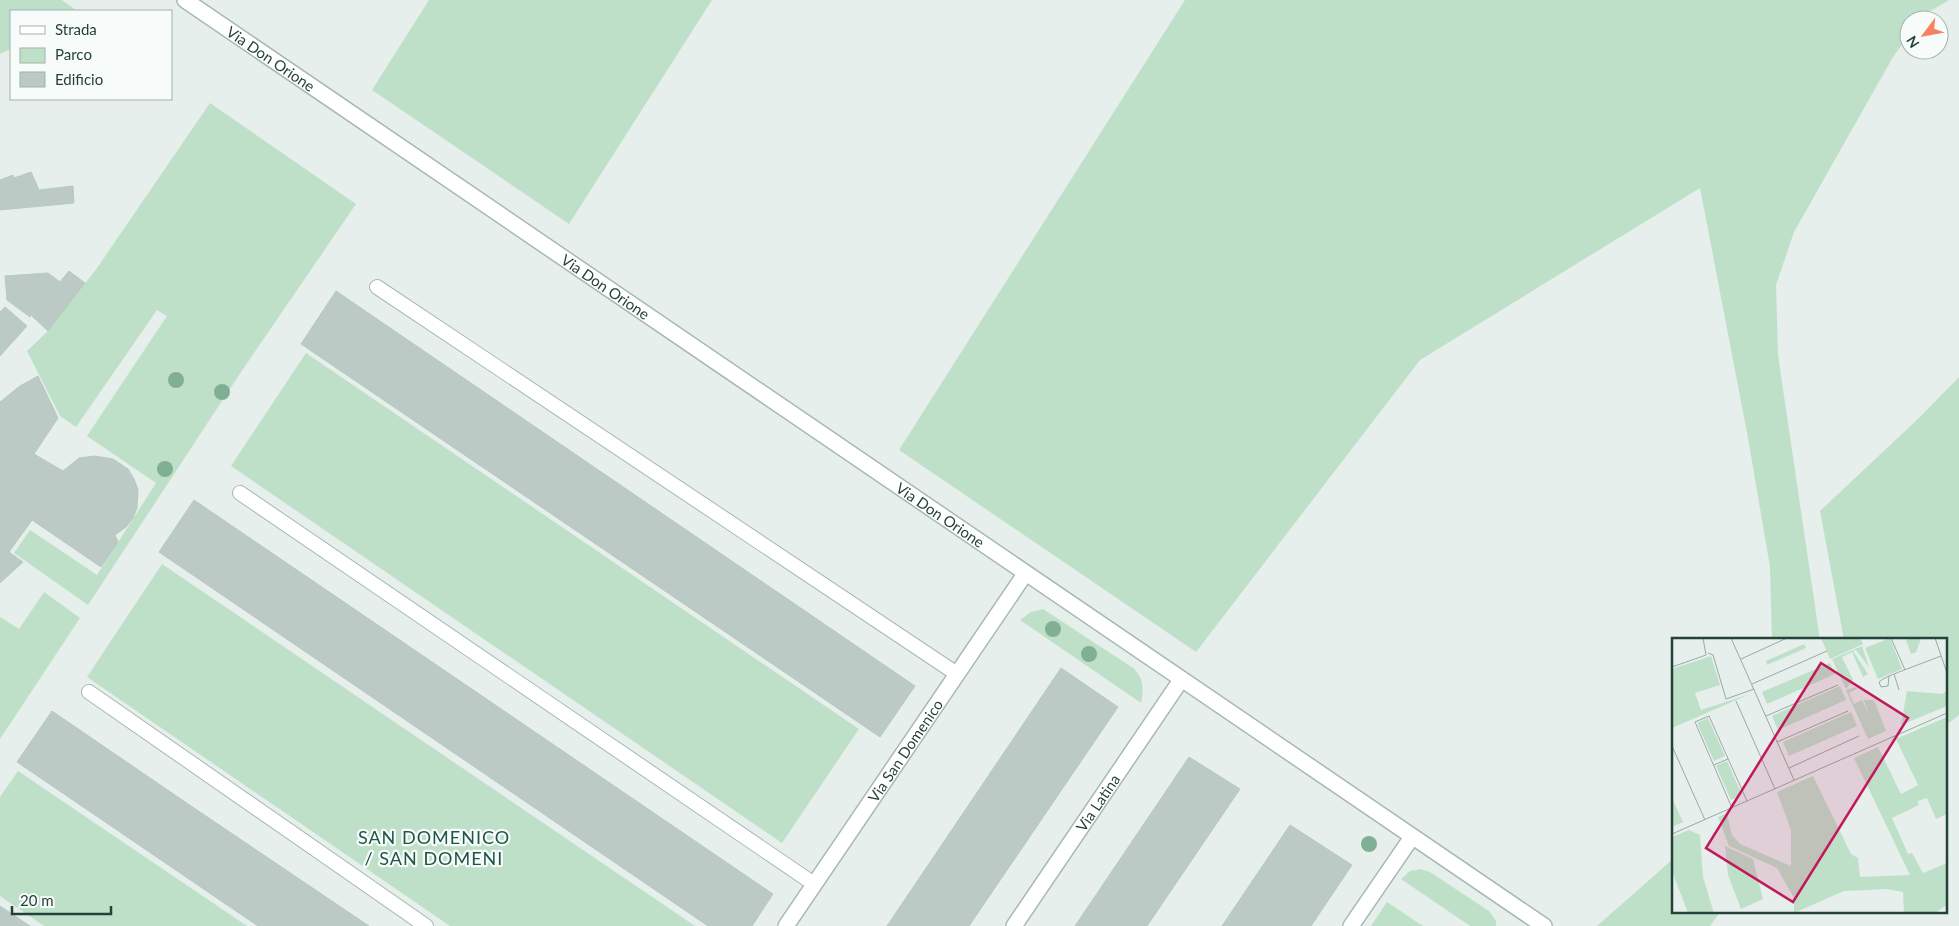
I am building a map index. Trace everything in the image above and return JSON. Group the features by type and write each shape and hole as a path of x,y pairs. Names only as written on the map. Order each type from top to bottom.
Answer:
{"street":[{"name":"Via Don Orione","path":"185,0 1025,574"},
{"name":"Via San Domenico","path":"786,926 1025,574"},
{"path":"1025,574 1412,836 1525,921 1544,926"},
{"name":"Via Latina","path":"1014,926 1181,680"},
{"path":"1351,926 1412,836"}],"lane":[{"path":"377,287 957,674"},
{"path":"240,493 814,884"},
{"path":"89,692 426,926"}],"green space":[{"path":"0,0 62,0 76,10 10,10 10,49 0,54"},
{"path":"429,0 712,0 569,224 372,90"},
{"path":"1185,0 1949,0 1932,10 1899,10 1899,49 1794,232 1776,285 1778,355 1820,638 1772,638 1770,567 1748,438 1700,188 1420,360 1196,652 899,450"},
{"path":"210,103 356,204 243,369 88,605 14,553 30,530 97,575 156,483 87,436 167,316 157,310 76,427 60,416 27,351 48,331 97,268"},
{"path":"306,353 859,729 782,843 231,466"},
{"path":"1959,377 1959,715 1946,725 1946,638 1844,638 1820,511 1919,418"},
{"path":"162,564 695,926 450,926 87,677"},
{"path":"44,592 80,618 0,739 0,617 19,629"},
{"path":"1043,609 1133,668 1137,672 1142,684 1141,703 1020,620 1031,612"},
{"path":"18,771 247,926 44,926 0,896 0,797"},
{"path":"1672,860 1672,914 1719,914 1710,926 1597,926"},
{"path":"1420,869 1430,872 1489,911 1496,921 1496,926 1470,926 1401,879 1410,871"},
{"path":"1387,902 1423,926 1371,926"}],"building":[{"path":"31,172 39,190 73,186 74,203 0,210 0,180 13,175 14,178"},
{"path":"69,271 85,283 48,331 32,316"},
{"path":"48,273 60,282 30,317 7,300 5,276"},
{"path":"336,291 915,686 880,737 301,344"},
{"path":"5,307 27,326 0,356 0,312"},
{"path":"38,376 58,418 34,454 63,471 79,458 95,456 113,459 128,469 134,479 138,490 137,508 133,518 126,527 115,535 118,542 101,567 32,520 9,552 23,562 0,583 0,402 20,386"},
{"path":"194,500 773,894 752,926 708,926 159,552"},
{"path":"1061,668 1118,707 969,926 887,926"},
{"path":"52,711 369,926 258,926 17,762"},
{"path":"1189,757 1240,789 1147,926 1075,926"},
{"path":"1290,825 1352,865 1311,926 1222,926"},
{"path":"0,906 30,926 0,926"}],"district":[{"name":"SAN DOMENICO / SAN DOMENI","path":"434,848"}]}
